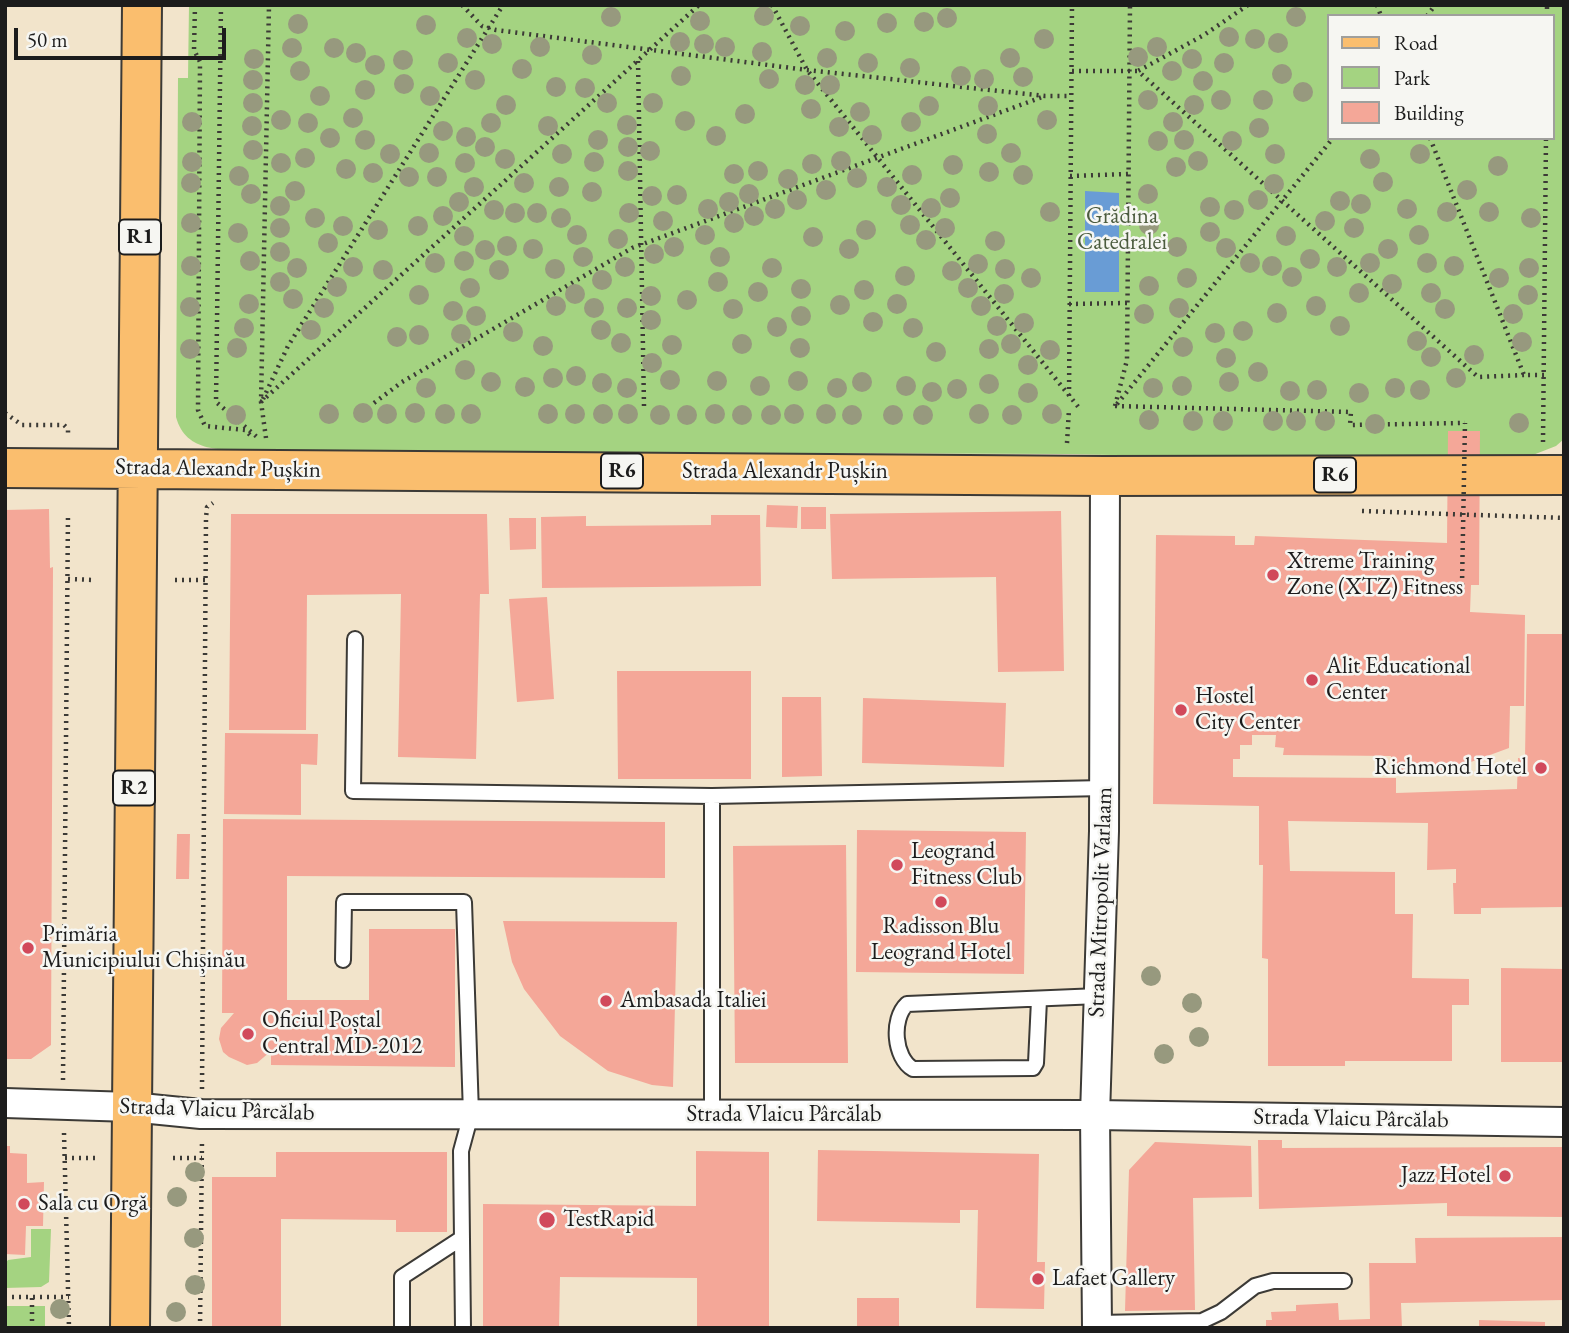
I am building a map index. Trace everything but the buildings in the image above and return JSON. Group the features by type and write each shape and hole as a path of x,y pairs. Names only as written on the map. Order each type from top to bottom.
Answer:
{"main road":[{"name":"R1","path":"139,468 142,5"},
{"name":"Strada Alexandr Pușkin","path":"5,468 1105,476 1553,463"},
{"name":"R2","path":"130,1328 139,468"}],"street":[{"name":"Strada Mitropolit Varlaam","path":"1097,1326 1095,1115 1105,788 1105,476"},
{"name":"Strada Vlaicu Pârcălab","path":"5,1103 131,1107 201,1114 1095,1115 1564,1122"}],"lane":[{"path":"355,639 353,791 712,796 1105,788"},
{"path":"712,796 712,1115"},
{"path":"343,960 344,902 464,902 471,1114 461,1151 463,1328"},
{"path":"1039,1000 1037,1063 1033,1069 914,1069 905,1064 900,1055 898,1019 900,1011 907,1004 1099,996"},
{"path":"401,1328 402,1277 462,1238"},
{"path":"1097,1326 1202,1321 1221,1312 1255,1286 1273,1281 1344,1281"}],"path":[{"path":"195,5 194,50 200,62 198,410 205,426 245,430 258,443 216,402 221,5"},
{"path":"268,451 261,402 269,5"},
{"path":"462,5 482,26 489,28 807,70 1045,96 1071,96"},
{"path":"261,402 288,345 503,5"},
{"path":"261,402 699,5"},
{"path":"772,5 807,70 1080,410"},
{"path":"1069,397 1072,5"},
{"path":"1115,406 1127,360 1130,5"},
{"path":"1072,71 1138,71 1204,35 1248,5"},
{"path":"638,61 644,406"},
{"path":"1138,71 1478,377 1544,375"},
{"path":"374,403 402,382 642,245 1045,96"},
{"path":"1115,406 1330,140"},
{"path":"1431,140 1524,375"},
{"path":"1546,140 1544,375 1553,463"},
{"path":"1070,176 1128,174"},
{"path":"1069,304 1127,303"},
{"path":"1115,406 1351,412 1350,425 1465,423 1462,585"},
{"path":"5,413 22,425 64,425 68,429 68,443"},
{"path":"202,1101 205,580 207,507 215,502"},
{"path":"63,1073 68,513"},
{"path":"68,579 94,580"},
{"path":"175,580 205,580"},
{"path":"64,1131 69,1328"},
{"path":"65,1158 95,1158"},
{"path":"173,1158 202,1158 200,1328"},
{"path":"5,1297 69,1297"},
{"path":"32,1297 32,1328"}],"green space":[{"name":"Grădina Catedralei","path":"189,5 1564,5 1564,439 1556,446 1520,460 1377,461 1067,454 255,451 207,447 188,438 176,417 178,78 188,78"},
{"path":"31,1229 51,1229 49,1282 41,1287 5,1288 5,1264 8,1260 31,1257"},
{"path":"5,1306 45,1306 45,1328 5,1328"}],"water":[{"path":"1085,191 1119,193 1119,292 1085,292"}],"place":[{"name":"Xtreme Training Zone (XTZ) Fitness","path":"1273,575"},
{"name":"Alit Educational Center","path":"1312,680"},
{"name":"Hostel City Center","path":"1181,710"},
{"name":"Richmond Hotel","path":"1541,768"},
{"name":"Leogrand Fitness Club","path":"897,865"},
{"name":"Radisson Blu Leogrand Hotel","path":"941,902"},
{"name":"Primăria Municipiului Chișinău","path":"28,948"},
{"name":"Ambasada Italiei","path":"606,1001"},
{"name":"Oficiul Poștal Central MD-2012","path":"248,1034"},
{"name":"Jazz Hotel","path":"1505,1176"},
{"name":"Sala cu Orgă","path":"24,1204"},
{"name":"TestRapid","path":"547,1220"},
{"name":"Lafaet Gallery","path":"1038,1279"}]}
